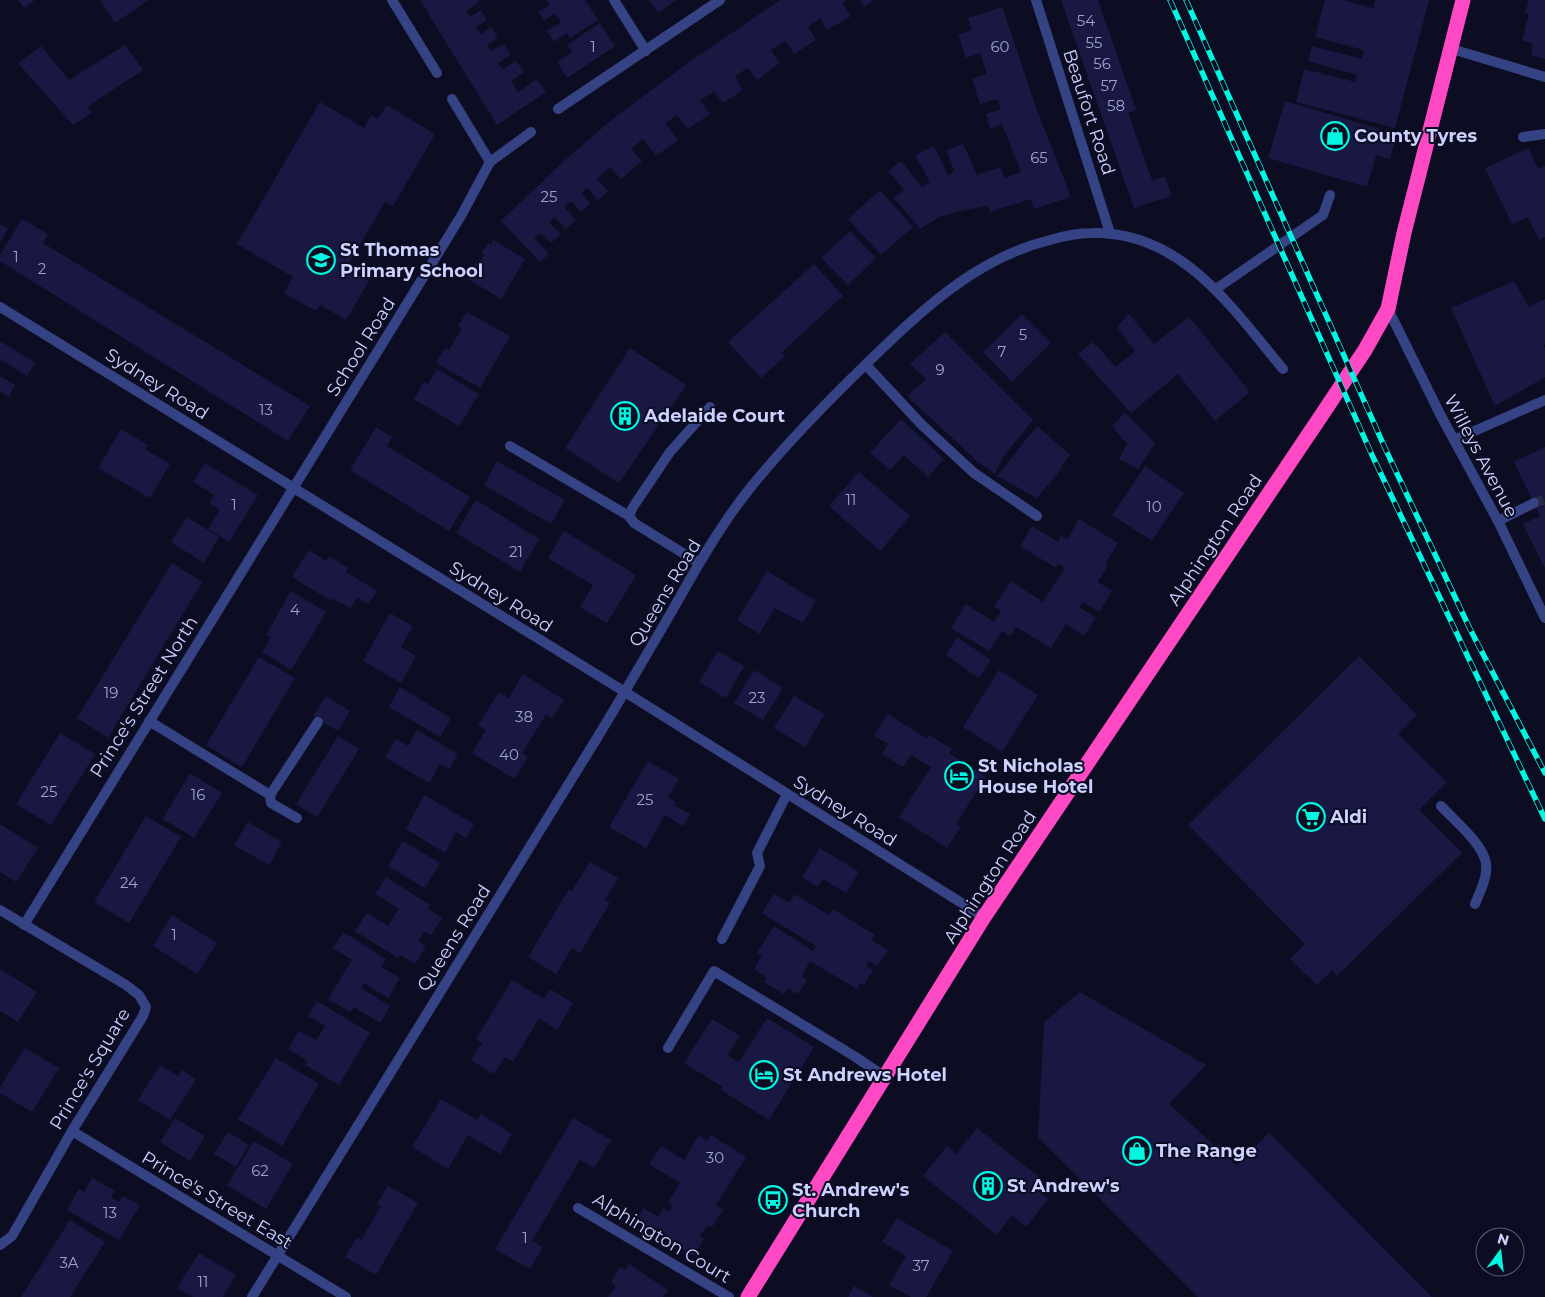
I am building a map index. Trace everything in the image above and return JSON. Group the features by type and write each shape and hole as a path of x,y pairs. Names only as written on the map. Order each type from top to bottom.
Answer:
{"highway":[{"name":"Alphington Road","path":"748,1297 984,917 1319,419 1388,309 1404,233 1463,0"}],"street":[{"path":"392,0 438,73"},
{"path":"614,0 646,51"},
{"path":"558,109 720,0"},
{"name":"Beaufort Road","path":"1036,0 1110,233"},
{"path":"1452,49 1545,78"},
{"path":"452,100 490,162"},
{"name":"School Road","path":"293,487 461,216 490,162 531,132"},
{"path":"1523,137 1545,134"},
{"path":"1216,289 1323,215 1330,196"},
{"name":"Queens Road","path":"252,1297 625,692 699,563 748,491 778,455 915,318 945,293 1000,256 1071,234 1110,233 1134,238 1160,248 1189,265 1216,289 1283,370"},
{"name":"Sydney Road","path":"0,307 625,692 984,917"},
{"name":"Willeys Avenue","path":"1388,309 1441,416 1498,520 1545,618"},
{"path":"866,366 922,425 974,473 1037,516"},
{"path":"1454,440 1545,400"},
{"path":"629,516 670,452 710,407"},
{"path":"510,446 629,516 634,523 699,563"},
{"name":"Prince's Street North","path":"24,924 293,487"},
{"path":"1498,520 1534,502"},
{"path":"148,721 270,795"},
{"path":"297,818 271,803 270,795 318,722"},
{"path":"722,939 760,866 757,853 786,794"},
{"path":"1441,806 1482,850 1486,865 1482,888 1475,904"},
{"name":"Prince's Square","path":"0,910 126,985 139,995 146,1007 143,1016 72,1131 12,1236 0,1245"},
{"path":"668,1048 714,971 854,1056 884,1077"},
{"name":"Prince's Street East","path":"72,1131 346,1297"},
{"name":"Alphington Court","path":"578,1208 729,1297"}],"building":[{"path":"18,0 35,0 24,8"},
{"path":"100,0 149,0 115,23"},
{"path":"420,0 478,0 479,2 466,11 470,17 481,10 487,20 476,27 481,34 491,27 498,38 487,45 491,51 504,44 511,55 498,63 503,69 516,61 524,72 511,81 518,92 537,79 546,92 497,125"},
{"path":"547,0 585,0 598,20 570,38 567,33 554,42 547,31 561,22 555,13 544,21 538,12 550,5"},
{"path":"649,0 677,0 658,13"},
{"path":"780,0 846,0 842,3 851,16 827,30 820,18 814,22 808,27 816,40 794,54 786,41 771,50 780,63 757,80 748,68 744,70 735,77 743,90 723,103 714,91 700,101 710,114 688,129 677,115 665,123 678,140 656,156 643,139 631,149 642,161 621,179 610,167 597,179 608,191 598,200 587,187 581,193 590,203 581,212 571,201 564,207 576,220 566,229 554,217 549,223 561,234 551,243 541,233 534,238 549,254 540,262 501,221 564,161 615,117 685,65"},
{"path":"860,0 874,0 864,7"},
{"path":"1061,0 1098,0 1136,110 1128,113 1152,180 1165,177 1172,196 1134,208"},
{"path":"1325,0 1343,0 1373,8 1375,0 1429,0 1395,128 1296,102 1304,69 1355,82 1357,75 1308,61 1312,46 1362,59 1364,50 1315,37"},
{"path":"1529,0 1545,0 1545,59 1531,55 1533,44 1522,40 1529,14 1525,13"},
{"path":"1002,7 1038,113 1071,197 1034,209 1031,199 990,212 988,206 965,210 941,216 920,229 894,198 904,190 888,171 901,161 922,187 930,182 915,155 934,146 948,175 954,172 947,150 963,144 977,175 1001,167 1004,178 1021,172 1002,124 990,129 986,114 1001,109 997,99 980,104 972,79 987,74 980,53 966,58 958,35 972,30 968,18"},
{"path":"600,23 615,46 567,78 557,62 572,52 567,45"},
{"path":"125,45 143,70 87,107 92,113 73,125 18,63 41,46 69,80"},
{"path":"1285,101 1397,134 1390,159 1376,155 1367,187 1268,158"},
{"path":"320,102 364,128 371,115 378,119 387,105 435,134 393,206 385,202 346,268 369,281 346,320 320,305 316,311 284,293 293,277 237,244"},
{"path":"1528,148 1538,169 1545,166 1545,237 1539,240 1528,217 1512,224 1485,168"},
{"path":"880,190 913,227 881,255 848,219"},
{"path":"22,219 48,234 43,243 310,406 288,441 0,261 0,255"},
{"path":"0,224 8,229 0,242"},
{"path":"850,231 876,258 848,285 821,258"},
{"path":"493,240 525,259 501,299 468,279 476,263 479,264 484,255 481,253 488,243 491,245"},
{"path":"814,264 843,296 782,352 785,356 761,378 728,342"},
{"path":"1514,281 1529,307 1545,299 1545,344 1543,345 1545,348 1545,377 1495,406 1451,308"},
{"path":"467,312 510,336 480,388 436,363 445,348 449,350 462,328 458,326"},
{"path":"1022,314 1051,343 1012,382 983,352"},
{"path":"1129,314 1154,344 1189,317 1250,392 1215,421 1178,374 1131,413 1078,354 1093,342 1116,367 1135,351 1117,327"},
{"path":"945,332 1033,420 1003,457 995,474 977,461 907,396 926,379 910,364"},
{"path":"0,341 35,363 27,376 0,359"},
{"name":"Adelaide Court","path":"630,348 686,385 619,483 565,448"},
{"path":"437,369 479,394 459,426 414,399 424,382 428,384"},
{"path":"0,376 15,385 9,397 0,391"},
{"path":"1125,413 1155,443 1138,469 1119,459 1127,444 1112,426"},
{"path":"901,419 944,459 928,477 904,455 890,470 870,453"},
{"path":"1037,426 1070,455 1062,468 1037,498 997,476"},
{"path":"376,427 392,437 387,446 470,497 449,531 350,470"},
{"path":"121,429 148,445 145,449 170,464 150,498 98,468"},
{"path":"1545,447 1545,568 1523,524 1540,516 1514,462"},
{"path":"497,461 565,500 551,524 484,485"},
{"path":"205,463 258,495 229,542 208,529 220,510 209,503 214,495 193,482"},
{"path":"1145,466 1184,493 1152,541 1112,515"},
{"path":"859,472 910,516 880,551 829,506"},
{"path":"476,500 539,539 520,572 456,533"},
{"path":"187,517 219,537 204,563 171,542"},
{"path":"1079,519 1118,543 1105,564 1108,565 1098,582 1112,591 1099,612 1083,602 1079,607 1096,618 1084,636 1066,624 1051,648 1016,627 1010,636 1002,631 989,651 951,628 966,604 994,622 1001,611 994,607 1011,581 1043,602 1065,568 1058,564 1056,568 1020,546 1032,526 1058,542 1061,536 1067,540"},
{"path":"564,531 636,575 607,623 580,607 593,585 548,558"},
{"path":"309,550 326,561 329,556 348,568 346,572 377,591 368,604 357,598 350,608 332,598 331,601 292,577"},
{"path":"172,563 202,582 108,738 77,718"},
{"path":"767,571 816,601 803,623 775,608 759,634 737,620"},
{"path":"291,591 326,612 291,670 262,652 271,638 266,635"},
{"path":"390,613 413,626 401,647 416,656 401,683 363,661"},
{"path":"957,637 991,660 979,678 946,655"},
{"path":"718,651 744,666 726,698 699,682"},
{"name":"Aldi","path":"1359,656 1417,715 1398,734 1447,782 1419,810 1462,853 1337,976 1332,970 1317,985 1290,959 1305,944 1188,825"},
{"path":"259,657 295,678 242,767 206,745"},
{"path":"754,670 783,688 763,720 734,703"},
{"path":"999,670 1038,695 1002,752 963,727"},
{"path":"523,674 564,700 552,718 546,715 522,753 528,757 514,779 472,753 486,730 478,725 499,692 509,698"},
{"path":"400,687 451,718 440,737 389,707"},
{"path":"326,696 350,711 338,731 313,716"},
{"path":"794,696 825,714 805,747 774,728"},
{"path":"888,714 927,739 929,735 952,749 949,753 986,777 956,824 961,826 947,848 899,817 931,767 911,755 903,767 882,754 888,744 874,736"},
{"path":"417,730 458,754 449,769 440,764 429,783 385,757 396,739 408,746"},
{"path":"60,733 95,754 51,825 16,804"},
{"path":"338,736 359,749 317,817 296,804"},
{"path":"648,761 679,779 668,797 676,802 674,805 690,814 683,826 665,815 646,848 609,827"},
{"path":"190,773 222,793 194,838 163,819"},
{"path":"424,795 474,824 466,838 456,832 445,853 406,829"},
{"path":"146,816 181,837 129,923 94,902"},
{"path":"248,822 282,842 269,865 234,845"},
{"path":"0,824 38,848 16,882 0,872"},
{"path":"403,841 440,863 425,888 388,866"},
{"path":"820,848 859,872 846,893 823,879 818,887 802,877"},
{"path":"590,862 618,878 605,900 610,903 580,953 572,948 556,974 528,957 569,889 572,891"},
{"path":"386,877 430,905 428,909 442,918 431,935 424,931 418,941 426,946 415,964 400,955 398,958 355,931 367,913 388,926 399,909 375,894"},
{"path":"774,894 789,903 794,894 829,915 833,909 875,935 871,940 888,950 877,966 869,961 866,966 873,970 864,985 860,983 857,989 810,961 802,976 807,980 798,994 788,988 784,994 764,982 767,978 754,969 762,956 757,953 774,926 813,951 816,946 762,913"},
{"path":"172,915 217,943 197,974 153,946"},
{"path":"343,932 386,959 381,967 400,978 388,998 364,983 361,988 390,1006 380,1023 354,1007 350,1012 328,999 352,960 333,948"},
{"path":"0,969 37,992 18,1022 0,1011"},
{"path":"512,980 544,999 550,989 573,1003 557,1030 539,1018 513,1062 505,1057 494,1074 471,1060 482,1043 476,1039"},
{"name":"The Range","path":"1080,992 1206,1065 1169,1104 1236,1165 1269,1133 1432,1297 1198,1297 1038,1137 1044,1022"},
{"path":"317,1001 370,1033 339,1085 305,1065 308,1061 288,1049 299,1031 316,1040 325,1026 308,1016"},
{"name":"St Andrews Hotel","path":"767,1018 814,1047 769,1120 721,1090 723,1087 684,1063 712,1019 740,1036 727,1055 739,1062"},
{"path":"25,1048 59,1068 32,1112 0,1093 0,1087"},
{"path":"276,1058 319,1084 282,1146 238,1119"},
{"path":"160,1065 178,1076 182,1070 196,1079 170,1120 138,1100"},
{"path":"441,1099 477,1120 481,1114 512,1134 500,1154 468,1135 448,1169 412,1147"},
{"path":"175,1118 205,1136 190,1161 160,1142"},
{"path":"573,1118 611,1140 594,1168 580,1160 532,1241 543,1247 530,1269 495,1249"},
{"name":"St Andrew's","path":"977,1128 1044,1181 1036,1190 1048,1199 1026,1227 1012,1215 997,1235 923,1176 947,1146 956,1154"},
{"path":"228,1132 249,1145 236,1167 214,1154"},
{"path":"699,1135 707,1141 711,1135 746,1157 716,1205 723,1210 712,1227 708,1225 700,1236 704,1239 693,1256 637,1220 644,1208 658,1217 663,1208 669,1212 672,1205 668,1202 680,1183 649,1164 661,1146 684,1160"},
{"path":"254,1141 293,1164 266,1209 227,1185"},
{"path":"92,1178 115,1191 111,1198 119,1202 123,1196 140,1205 119,1240 67,1210 79,1189 84,1192"},
{"path":"388,1186 418,1203 376,1275 345,1257 357,1237 361,1240 381,1206 377,1204"},
{"path":"897,1218 953,1251 926,1297 911,1297 889,1285 906,1256 882,1242"},
{"path":"70,1220 105,1242 70,1297 21,1297"},
{"path":"199,1253 236,1275 223,1297 193,1297 177,1288"},
{"path":"629,1264 668,1290 663,1297 608,1297 616,1286 611,1282 620,1267 625,1270"},
{"path":"854,1286 873,1297 848,1297"}],"tunnel":[{"path":"1534,503 1545,499"}],"railway":[{"path":"1170,0 1372,455 1545,819"},
{"path":"1186,0 1385,448 1470,629 1545,773"}],"place":[{"name":"County Tyres","path":"1335,136"},
{"name":"St Thomas Primary School","path":"321,260"},
{"name":"Adelaide Court","path":"625,416"},
{"name":"St Nicholas House Hotel","path":"959,776"},
{"name":"Aldi","path":"1311,817"},
{"name":"St Andrews Hotel","path":"764,1075"},
{"name":"The Range","path":"1137,1151"},
{"name":"St Andrew's","path":"988,1186"},
{"name":"St. Andrew's Church","path":"773,1200"}]}
